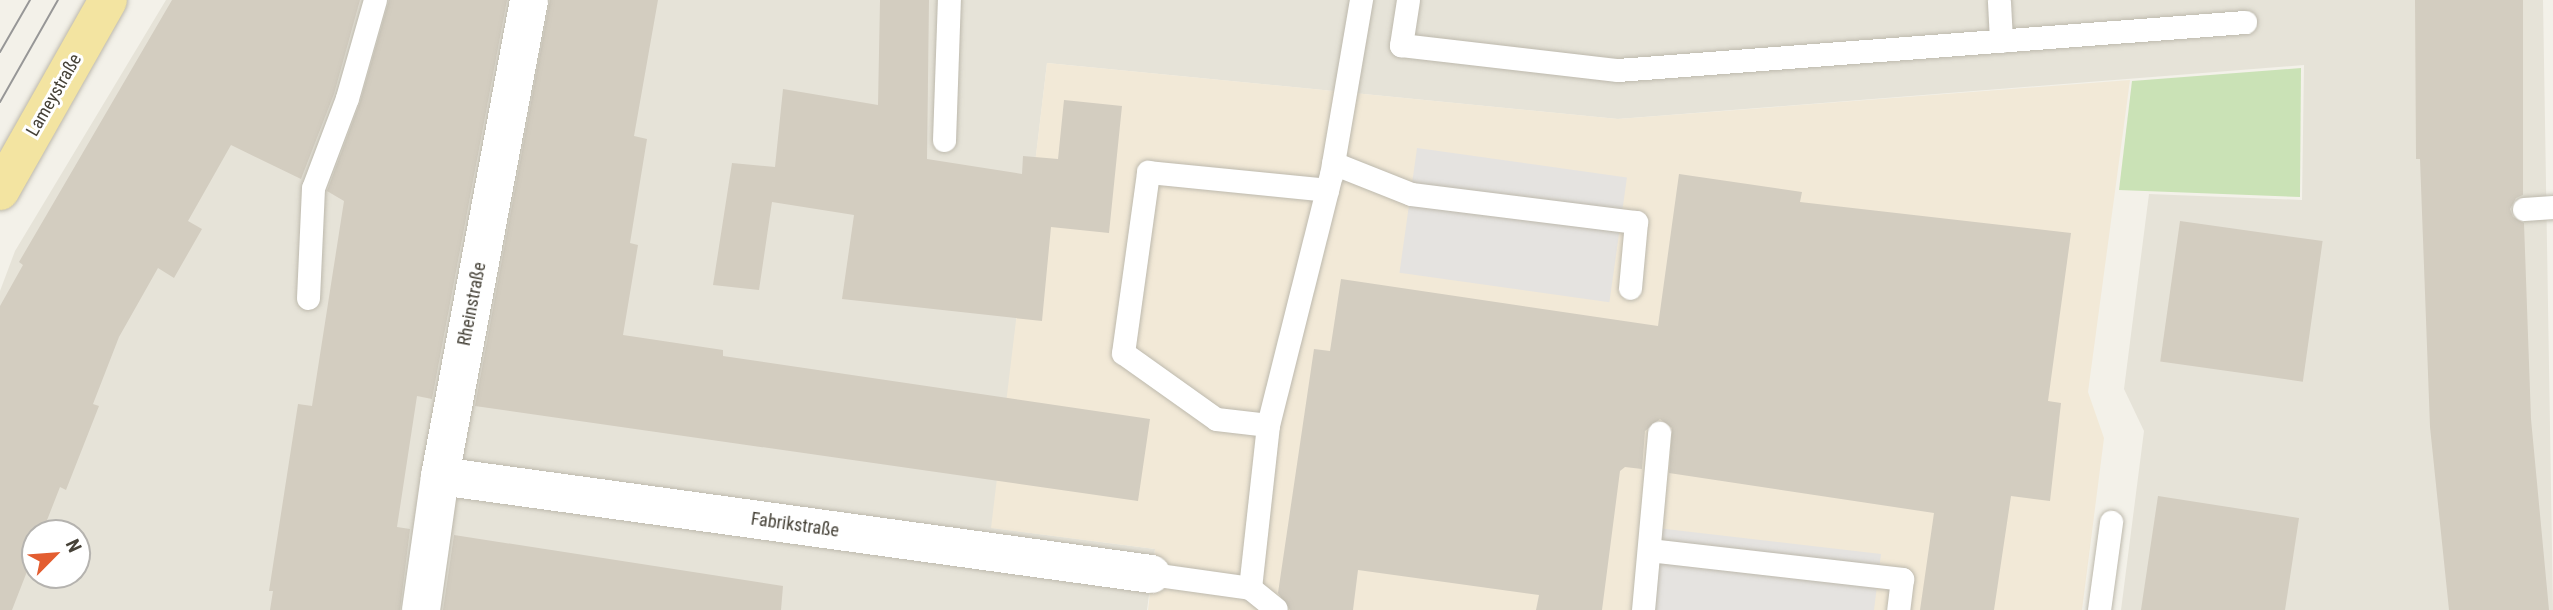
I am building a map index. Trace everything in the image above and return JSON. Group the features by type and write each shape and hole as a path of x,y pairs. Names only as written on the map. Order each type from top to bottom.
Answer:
{"main road":[{"name":"Lameystraße","path":"0,191 108,0"}],"street":[{"name":"Rheinstraße","path":"421,610 440,476 530,0"},
{"name":"Fabrikstraße","path":"440,476 1151,574"}],"lane":[{"path":"308,298 313,188 347,98 376,0"},
{"path":"944,140 949,0"},
{"path":"1250,587 1268,425 1333,163 1360,0"},
{"path":"1408,0 1402,45 1618,70 2245,22"},
{"path":"1999,2 2001,41"},
{"path":"1333,163 1411,194 1636,222 1630,288"},
{"path":"1268,425 1216,419 1123,353 1148,172 1327,190"},
{"path":"2524,209 2553,207"},
{"path":"1643,610 1659,433"},
{"path":"2099,610 2111,522"},
{"path":"1649,550 1902,579 1898,610"},
{"path":"1151,574 1250,587 1276,608"}],"shaded area":[{"path":"166,0 2543,0 2553,610 2121,610 2144,431 2124,389 2149,194 2302,200 2304,65 1618,119 1047,63 992,528 1155,549 1147,610 0,610 0,291 15,251"},
{"path":"1047,63 1618,119 2130,80 2088,392 2104,438 2082,610 1148,610 1155,549 991,528"},
{"path":"1417,148 1627,178 1609,302 1399,273"},
{"path":"1657,528 1881,554 1874,610 1648,610"}],"green space":[{"path":"2301,68 2300,197 2119,190 2132,81"}],"building":[{"path":"172,0 360,0 334,94 301,179 231,145 188,221 202,229 174,278 158,268 119,337 93,404 99,406 66,490 60,487 47,519 21,519 21,587 12,610 0,610 0,306 23,265 19,262"},
{"path":"389,0 507,0 432,399 417,396 397,527 410,529 400,610 270,610 273,591 269,591 298,404 312,406 344,201 327,191 360,102"},
{"path":"550,0 658,0 634,136 647,139 630,243 638,245 623,335 723,350 723,356 1150,419 1138,501 475,406"},
{"path":"880,0 929,0 927,159 1022,174 1023,156 1058,159 1064,100 1122,106 1109,233 1051,227 1042,321 842,299 854,215 772,202 759,290 713,285 732,163 775,167 783,89 878,105"},
{"path":"2415,0 2523,0 2523,195 2516,198 2510,209 2513,217 2524,223 2531,419 2549,610 2449,610 2430,427 2420,159 2416,159"},
{"path":"1679,174 1802,192 1800,202 2071,233 2048,401 2061,403 2050,501 2011,496 1994,610 1920,610 1934,513 1669,473 1672,428 1660,419 1645,431 1642,469 1625,467 1620,471 1602,610 1536,610 1539,595 1358,570 1353,610 1290,610 1278,593 1314,349 1330,351 1341,279 1658,326"},
{"path":"2180,221 2323,241 2303,382 2160,362"},
{"path":"2158,496 2299,518 2285,610 2141,610"},
{"path":"454,535 783,586 781,610 443,610"}],"tram line":[{"path":"0,52 30,0"},
{"path":"0,102 58,0"}]}
